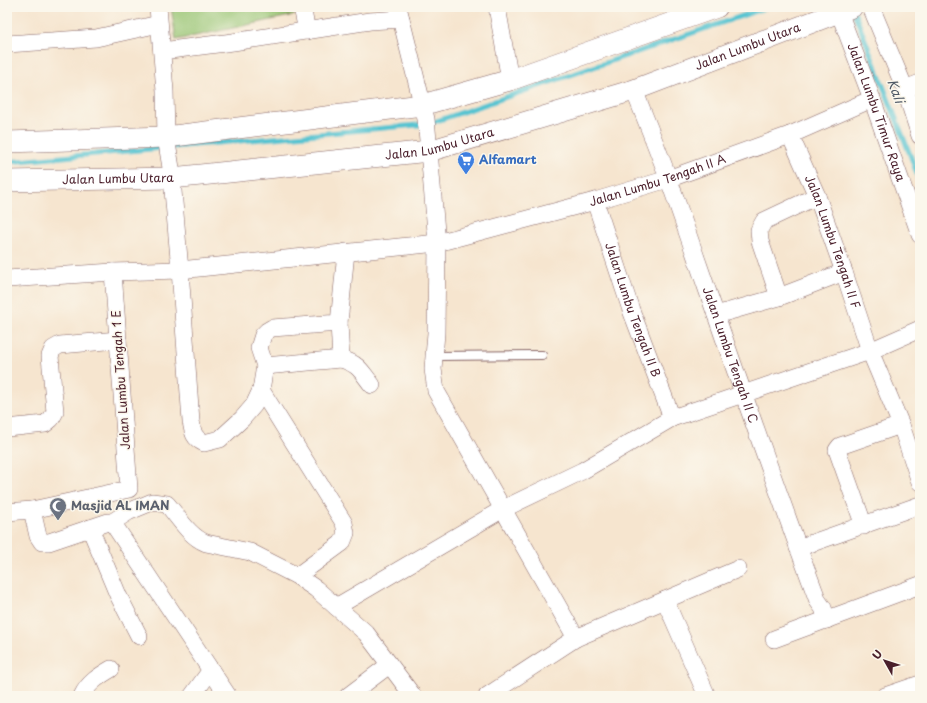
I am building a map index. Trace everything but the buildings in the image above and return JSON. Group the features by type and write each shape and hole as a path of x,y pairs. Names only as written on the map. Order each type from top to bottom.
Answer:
{"street":[{"path":"158,7 165,91 166,141 171,173 180,270 193,436 204,444 220,439 242,419 254,405 261,390 265,366 259,348 263,335 272,328 339,323"},
{"path":"302,7 307,31"},
{"path":"496,7 510,80"},
{"path":"7,142 166,141 424,112 717,7"},
{"path":"871,7 912,86 920,136"},
{"name":"Jalan Lumbu Utara","path":"7,181 171,173 429,147 634,90 845,10"},
{"name":"Jalan Lumbu Timur Raya","path":"845,10 872,99 920,235"},
{"path":"162,51 214,45 370,21 399,13 424,112 429,147 437,243 435,356 432,369 436,391 576,638"},
{"path":"7,44 96,38 159,24"},
{"name":"Jalan Lumbu Tengah II C","path":"634,90 668,179 798,548 818,601 823,608 827,620"},
{"name":"Jalan Lumbu Tengah II A","path":"7,279 113,272 180,270 437,243 595,201 668,179 790,135 872,99"},
{"name":"Jalan Lumbu Tengah II F","path":"790,135 816,196 844,272 870,350 900,425 920,482"},
{"path":"779,297 760,241 759,230 764,221 816,196"},
{"name":"Jalan Lumbu Tengah II B","path":"595,201 631,310 672,418"},
{"path":"341,359 339,323 346,252"},
{"name":"Jalan Lumbu Tengah 1 E","path":"32,510 129,488 113,272"},
{"path":"716,315 779,297 844,272"},
{"path":"336,607 503,509 582,471 672,418 870,350 920,329"},
{"path":"7,428 45,424 51,419 55,412 50,356 53,349 60,345 118,340"},
{"path":"265,366 341,359 358,366 372,385"},
{"path":"261,390 344,523 346,533 342,543 298,576"},
{"path":"864,526 837,450 840,446 900,425"},
{"path":"7,512 32,510 38,536 42,542 49,542 111,522 128,512 152,502 167,504 194,536 200,540 206,543 250,552 298,576 316,590 366,634 413,696"},
{"path":"798,548 920,505"},
{"path":"111,522 228,696"},
{"path":"90,528 118,595 139,636"},
{"path":"487,696 576,638 645,607 738,569"},
{"path":"774,639 920,585"},
{"path":"665,600 707,696"},
{"path":"348,696 388,665"},
{"path":"82,696 85,689 90,684 111,669"},
{"path":"192,696 211,670"},
{"path":"885,696 920,684"}],"lane":[{"path":"435,356 542,355"}],"green space":[{"path":"171,7 292,7 295,15 176,40"}],"waterway":[{"path":"7,162 428,124 768,7"},
{"name":"Kali","path":"854,12 920,183"}],"place":[{"name":"Alfamart","path":"466,175"},
{"name":"Masjid AL IMAN","path":"58,521"}]}
